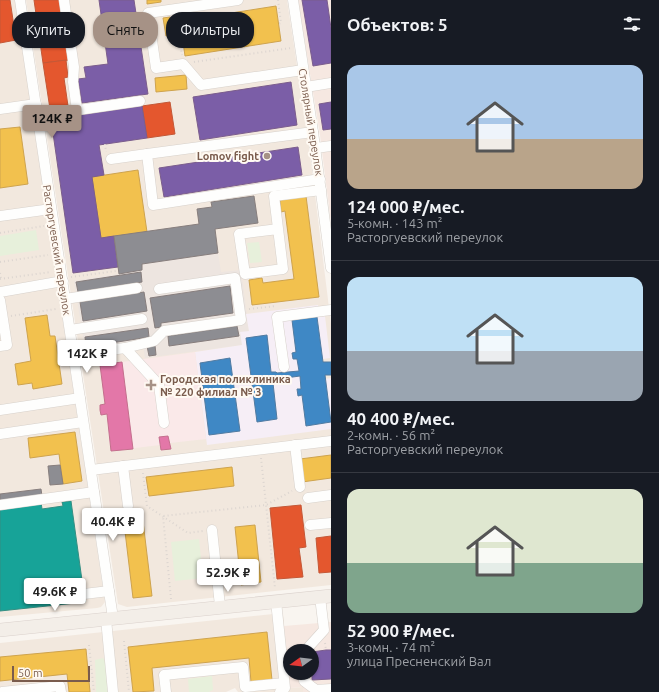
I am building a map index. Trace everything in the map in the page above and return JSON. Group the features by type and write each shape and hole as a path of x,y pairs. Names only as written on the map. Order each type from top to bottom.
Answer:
{"main road":[{"path":"0,630 220,606 276,594 326,596"}],"street":[{"name":"Расторгуевский переулок","path":"20,0 51,209 66,279 65,299 109,591 113,692"},
{"path":"64,0 74,67 73,82 77,110"},
{"path":"238,0 148,13 156,68 183,64 201,84 303,70"},
{"name":"Столярный переулок","path":"293,0 329,238 331,268"},
{"path":"306,87 331,83"},
{"path":"37,116 140,101"},
{"path":"0,109 36,104"},
{"path":"111,159 313,132"},
{"path":"316,148 331,146"},
{"path":"147,154 153,205 320,179"},
{"path":"278,229 239,234 245,274 283,269 274,196 321,190"},
{"path":"0,216 51,209"},
{"path":"73,355 125,348 154,341 164,331 241,320 235,278 159,289"},
{"path":"0,292 66,279"},
{"path":"65,299 137,288"},
{"path":"0,300 6,345 0,346"},
{"path":"284,366 277,317 331,310"},
{"path":"70,330 142,319"},
{"path":"125,348 159,385 164,423"},
{"path":"0,410 80,398"},
{"path":"0,434 84,422"},
{"path":"91,470 331,441"},
{"path":"295,445 300,487"},
{"path":"123,466 128,506"},
{"path":"0,505 94,492"},
{"path":"308,498 331,495"},
{"path":"310,525 331,523"},
{"path":"212,530 220,606"},
{"path":"84,594 109,591"},
{"path":"166,692 164,675 243,667 245,687 282,687 276,594"},
{"path":"311,644 324,630 326,596"},
{"path":"304,680 316,690 331,689"},
{"path":"2,692 60,686 61,692"}],"path":[{"path":"278,0 281,23 278,24"},
{"path":"175,10 183,64 286,48"},
{"path":"0,233 45,226"},
{"path":"0,262 50,255"},
{"path":"0,273 0,279 52,271"},
{"path":"66,279 116,271"},
{"path":"248,303 249,310 280,306"},
{"path":"2,317 58,309"},
{"path":"260,449 276,594"},
{"path":"142,464 147,506 188,533 212,530"},
{"path":"124,641 129,692"},
{"path":"89,645 94,692"}],"shaded area":[{"path":"0,0 15,0 17,12 12,12 12,48 22,48 105,602 101,607 97,608 0,617"},
{"path":"26,0 287,0 308,138 331,324 331,585 127,607 118,604 33,48 85,48 85,12 28,12"},
{"path":"298,0 331,0 331,223 320,135"},
{"path":"218,253 221,272 241,270 249,331 242,345 145,358 142,340 85,349 74,281 142,270 142,264"},
{"path":"318,305 319,317 325,316 330,358 323,359 323,362 331,362 331,375 325,375 325,379 331,378 331,429 207,445 195,352 242,345 240,332 249,331 246,314"},
{"name":"Городская поликлиника № 220 филиал № 3","path":"195,352 206,439 170,443 171,449 161,450 160,445 111,451 107,415 101,415 100,405 105,404 100,365"},
{"path":"283,613 286,644 283,644 283,680 289,680 290,688 303,687 303,692 238,692 235,688 226,692 0,692 0,643"},
{"path":"331,622 331,692 303,692 303,687 290,688 289,680 319,680 319,644 286,644 284,626"}],"green space":[{"path":"36,230 39,250 0,256 0,236"},
{"path":"259,242 262,262 250,263 247,243"},
{"path":"199,539 203,578 175,581 171,542"},
{"path":"103,658 108,670 108,692 96,692 95,660"},
{"path":"212,676 213,690 209,692 189,692 188,679"}],"building: Жильё":[{"path":"147,0 161,0 161,2 147,4"},
{"path":"276,6 281,41 254,45 254,12 238,12"},
{"path":"163,18 166,18 166,36"},
{"path":"184,48 236,48 185,56"},
{"path":"186,75 187,89 156,92 155,78"},
{"path":"20,127 28,184 0,188 0,129"},
{"path":"138,170 147,232 101,238 92,177"},
{"path":"306,196 319,297 252,305 249,280 262,278 263,283 294,279 285,211 281,212 280,199"},
{"path":"47,315 50,336 55,336 62,384 33,389 32,383 18,385 15,364 31,361 25,318"},
{"path":"75,432 82,481 63,484 59,454 30,458 28,438"},
{"path":"331,455 331,478 302,482 300,459"},
{"path":"232,467 234,486 149,496 146,477"},
{"path":"142,513 152,596 133,598 123,515"},
{"path":"255,525 261,582 241,585 235,527"},
{"path":"267,632 272,680 251,682 249,658 152,668 154,691 133,692 128,647"},
{"path":"86,649 90,692 69,692 67,674 0,681 0,657"}],"building: Торговля":[{"path":"0,0 10,0 12,13 12,41 0,43"},
{"path":"34,0 60,0 62,12 36,12"},
{"path":"41,48 67,48 69,60 43,63"},
{"path":"66,60 68,77 64,78 68,106 50,109 43,63"},
{"path":"170,102 175,134 147,138 142,106"},
{"path":"301,505 306,547 299,548 303,577 277,579 270,508"},
{"path":"331,536 331,572 319,573 316,538"}],"building: Офисы":[{"path":"99,0 134,0 136,12 101,12"},
{"path":"302,0 327,0 331,28 331,63 313,66"},
{"path":"106,48 141,48 148,94 82,103 78,79 86,78 84,67 108,64"},
{"path":"291,82 297,125 200,140 193,97"},
{"path":"331,102 331,129 323,130 319,104"},
{"path":"142,106 147,138 99,145 104,175 92,177 101,238 114,236 118,267 73,273 51,119"},
{"path":"298,147 302,175 164,197 159,168"},
{"path":"331,650 331,679 319,680 319,651"}],"building: Школы":[{"path":"317,317 323,362 331,362 331,375 325,375 331,422 306,426 302,395 298,396 297,389 301,389 300,376 278,379 278,383 273,383 277,419 257,422 246,338 267,335 271,372 277,373 299,371 297,359 293,359 292,353 296,352 292,320"},
{"path":"230,358 240,431 209,435 200,363"}],"building: Медицина":[{"path":"122,362 133,449 111,451 107,414 101,415 100,410 100,405 105,404 100,365"},
{"path":"168,436 171,449 161,450 159,437"}],"building: Учреждения":[{"path":"71,501 85,602 0,611 0,508 41,502 42,509 63,506 62,502"}],"building: Промзона":[{"path":"254,196 258,223 215,229 218,253 142,264 142,270 119,274 114,236 199,224 197,209 212,207 211,202"},
{"path":"141,272 142,282 78,292 76,282"},
{"path":"230,286 233,313 161,323 161,327 155,328 150,298"},
{"path":"144,292 147,311 83,321 80,302"},
{"path":"237,326 239,336 169,346 168,336"},
{"path":"148,328 149,337 86,347 85,337"},
{"path":"155,345 156,355 149,356 147,346"},
{"path":"60,465 63,484 50,485 48,466"},
{"path":"41,489 42,496 0,502 0,494"}],"place":[{"name":"Lomov fight","path":"267,156"},
{"name":"Городская поликлиника № 220 филиал № 3","path":"151,385"}]}
